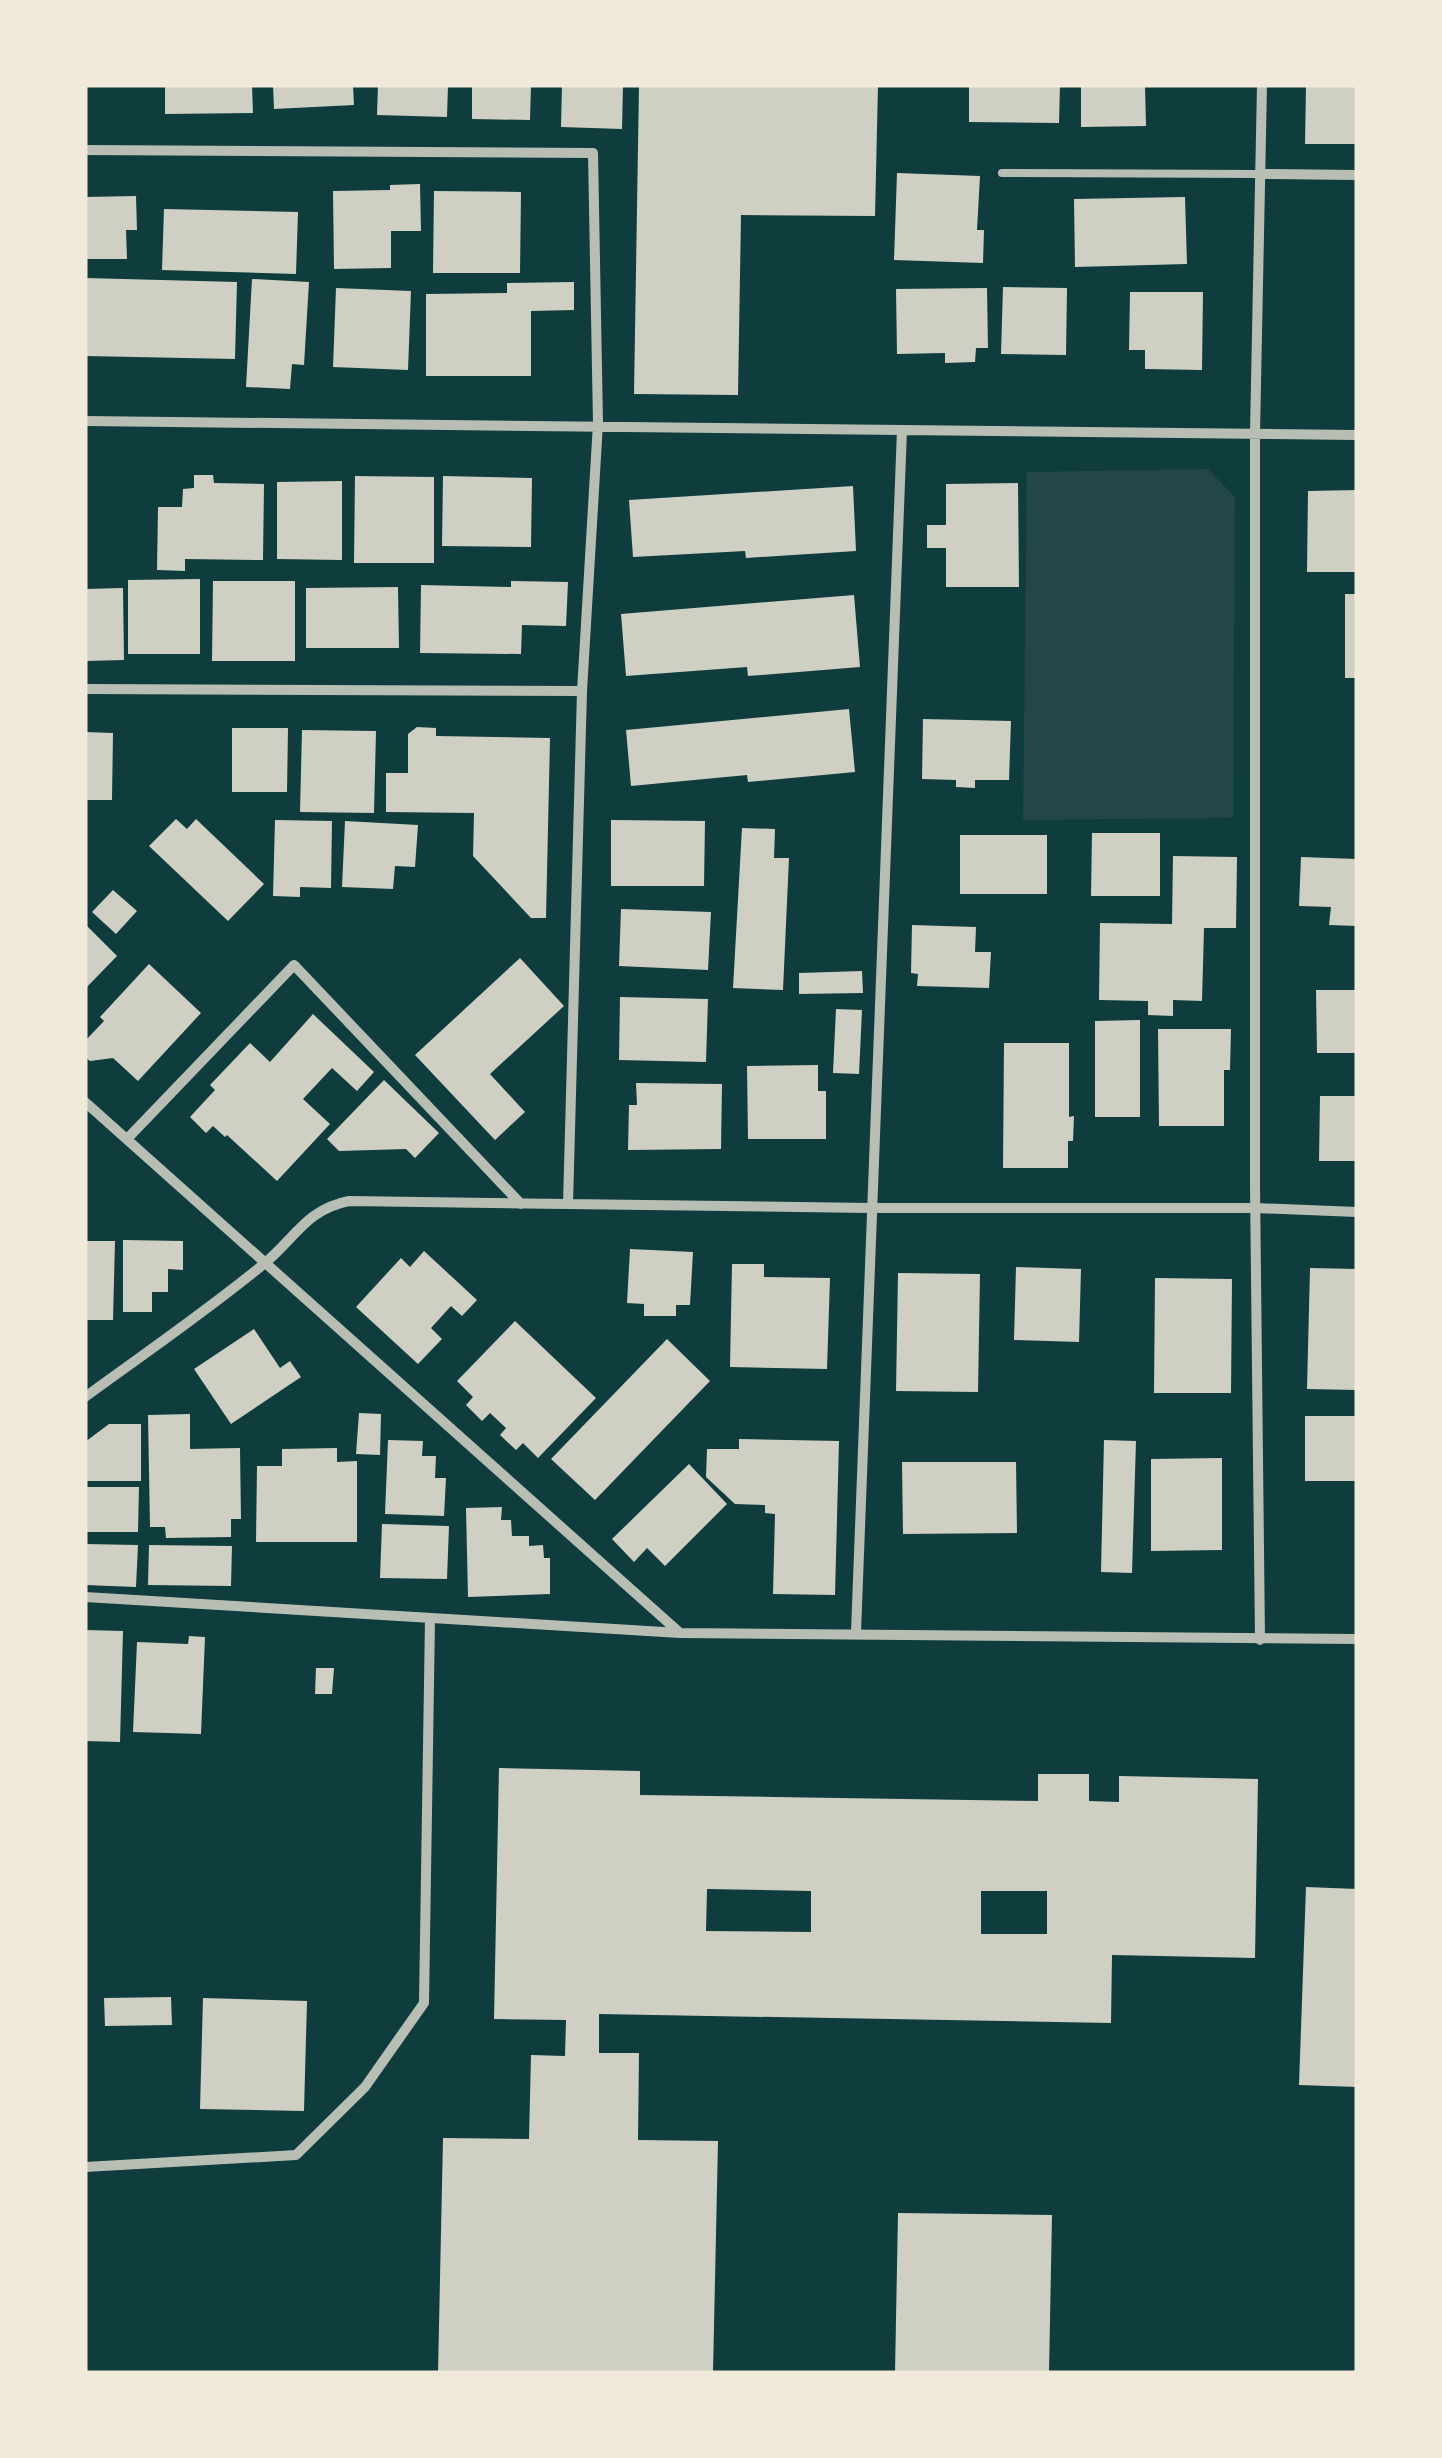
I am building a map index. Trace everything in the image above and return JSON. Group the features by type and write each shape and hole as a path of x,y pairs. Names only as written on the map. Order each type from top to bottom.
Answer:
{"street":[{"path":"1260,1640 1255,1208 1255,433 1262,85"},
{"path":"85,150 593,153 598,423 582,691 568,1204"},
{"path":"1262,174 1357,175"},
{"path":"85,422 598,423 1357,434"},
{"path":"856,1632 902,430"},
{"path":"85,689 582,691"},
{"path":"128,1139 294,965 522,1204"},
{"path":"85,1102 680,1632"},
{"path":"85,1397 267,1262 315,1213 349,1201 1357,1212"},
{"path":"85,1597 680,1632 1357,1638"},
{"path":"85,2167 296,2154 365,2087 424,2002 430,1618"}],"lane":[{"path":"1002,173 1262,174"}],"shaded area":[{"path":"1208,469 1235,497 1233,818 1023,820 1027,472"}],"building":[{"path":"165,85 252,85 253,113 165,114"},
{"path":"273,85 353,85 354,105 274,109"},
{"path":"378,85 448,85 447,117 377,115"},
{"path":"472,85 531,85 530,120 472,119"},
{"path":"562,85 623,85 622,129 561,127"},
{"path":"639,85 878,85 875,216 741,215 738,395 634,394"},
{"path":"969,85 1060,85 1059,123 969,122"},
{"path":"1081,85 1145,85 1146,126 1081,127"},
{"path":"1306,85 1357,85 1357,144 1305,144"},
{"path":"897,173 980,176 977,230 984,230 983,263 894,260"},
{"path":"420,184 421,231 391,231 391,268 334,269 333,191 390,190 390,185"},
{"path":"434,191 521,192 520,273 433,273"},
{"path":"136,196 137,230 126,230 127,259 85,259 85,197"},
{"path":"1185,197 1187,264 1075,267 1074,199"},
{"path":"164,209 298,212 296,274 162,270"},
{"path":"85,278 237,282 235,359 85,356"},
{"path":"252,279 309,282 304,365 292,364 290,389 246,387"},
{"path":"574,282 574,310 531,311 531,376 426,376 426,294 507,293 507,283"},
{"path":"1003,287 1067,288 1066,355 1001,354"},
{"path":"336,288 411,291 408,370 333,367"},
{"path":"987,288 988,348 976,348 975,362 945,363 945,353 897,354 896,289"},
{"path":"1130,292 1203,292 1202,370 1145,369 1145,350 1129,350"},
{"path":"194,475 213,475 214,483 264,484 263,560 185,559 185,571 157,570 158,507 182,507 183,489 194,488"},
{"path":"355,476 434,477 434,563 354,563"},
{"path":"443,476 532,478 531,547 442,546"},
{"path":"342,481 342,560 277,559 277,482"},
{"path":"1018,483 1019,587 946,587 946,548 927,548 927,525 946,525 946,484"},
{"path":"853,486 856,551 746,558 745,551 633,557 629,500"},
{"path":"1357,490 1357,572 1307,572 1308,491"},
{"path":"200,579 200,654 128,654 128,580"},
{"path":"213,581 295,581 295,661 212,661"},
{"path":"511,581 568,582 566,626 522,625 521,654 420,653 421,585 511,587"},
{"path":"398,587 399,648 306,648 306,588"},
{"path":"123,588 124,660 85,661 85,589"},
{"path":"1345,594 1357,594 1357,678 1345,678"},
{"path":"854,595 860,667 748,676 747,667 626,676 621,614"},
{"path":"849,709 855,772 748,782 747,775 631,786 626,730"},
{"path":"923,719 1011,721 1009,780 975,780 975,788 956,787 956,780 922,779"},
{"path":"417,727 436,728 436,736 550,738 546,918 531,918 473,856 474,813 386,812 386,773 408,773 408,734"},
{"path":"232,728 288,728 287,792 232,792"},
{"path":"302,730 376,731 374,813 300,812"},
{"path":"85,732 113,733 112,800 85,800"},
{"path":"176,819 187,829 196,819 264,884 228,921 149,846"},
{"path":"275,820 332,821 331,888 300,887 300,897 273,896"},
{"path":"611,820 705,821 704,886 611,886"},
{"path":"345,821 418,825 415,867 395,866 393,889 342,887"},
{"path":"742,828 775,829 774,858 789,858 783,990 733,988"},
{"path":"1092,833 1160,833 1160,896 1091,896"},
{"path":"960,835 1047,835 1047,894 960,894"},
{"path":"1173,856 1237,857 1236,928 1204,928 1202,1001 1173,1000 1173,1016 1148,1015 1148,1001 1099,1000 1100,923 1172,924"},
{"path":"1301,857 1357,859 1357,926 1329,925 1331,907 1299,906"},
{"path":"113,890 137,911 116,934 92,912"},
{"path":"621,909 711,912 708,970 619,966"},
{"path":"85,924 117,956 85,989"},
{"path":"912,925 976,927 975,952 991,952 989,988 917,986 918,974 911,973"},
{"path":"520,958 564,1006 490,1074 525,1112 495,1140 415,1055"},
{"path":"149,964 201,1013 138,1081 113,1058 90,1061 85,1057 85,1041 104,1021 100,1017"},
{"path":"862,971 863,993 799,994 799,973"},
{"path":"1316,990 1357,990 1357,1053 1317,1053"},
{"path":"620,997 708,999 706,1062 619,1060"},
{"path":"836,1009 862,1010 859,1074 833,1073"},
{"path":"313,1014 374,1072 357,1091 332,1068 303,1099 330,1124 277,1181 227,1135 213,1126 206,1133 190,1117 215,1090 210,1085 250,1043 270,1062"},
{"path":"1140,1020 1140,1117 1095,1117 1095,1021"},
{"path":"1158,1029 1231,1029 1230,1070 1224,1070 1224,1126 1159,1126"},
{"path":"1004,1043 1069,1043 1069,1117 1074,1116 1073,1141 1068,1141 1068,1168 1003,1168"},
{"path":"818,1065 818,1091 826,1091 826,1139 748,1139 747,1066"},
{"path":"384,1080 439,1133 415,1158 406,1149 339,1151 327,1139"},
{"path":"636,1083 722,1084 721,1149 628,1150 629,1105 637,1105"},
{"path":"1320,1096 1357,1096 1357,1161 1319,1161"},
{"path":"123,1240 183,1241 183,1270 168,1269 168,1292 152,1292 152,1312 123,1312"},
{"path":"85,1241 115,1241 113,1320 85,1320"},
{"path":"630,1249 693,1252 690,1305 676,1305 676,1316 644,1316 644,1304 627,1303"},
{"path":"424,1251 477,1300 462,1316 451,1306 431,1328 442,1339 418,1364 356,1307 401,1258 410,1267"},
{"path":"732,1264 764,1264 764,1277 830,1278 827,1369 730,1367"},
{"path":"1016,1267 1081,1269 1079,1342 1014,1340"},
{"path":"1310,1268 1357,1269 1357,1390 1307,1389"},
{"path":"898,1273 980,1274 978,1392 896,1391"},
{"path":"1155,1278 1232,1279 1231,1393 1154,1393"},
{"path":"515,1321 596,1398 538,1458 523,1443 516,1450 500,1435 506,1428 490,1413 482,1421 466,1405 473,1397 457,1381"},
{"path":"254,1329 280,1368 290,1361 301,1377 231,1424 194,1369"},
{"path":"667,1339 710,1381 595,1500 551,1459"},
{"path":"359,1413 381,1414 380,1455 356,1454"},
{"path":"190,1414 190,1449 240,1448 241,1519 231,1519 231,1537 166,1538 165,1527 150,1527 148,1415"},
{"path":"1305,1416 1357,1416 1357,1481 1305,1481"},
{"path":"109,1424 141,1424 141,1481 85,1481 85,1442"},
{"path":"739,1439 839,1441 835,1595 773,1594 775,1514 765,1513 765,1505 735,1504 706,1477 707,1449 739,1449"},
{"path":"388,1440 423,1441 422,1456 436,1456 435,1478 446,1478 444,1516 385,1514"},
{"path":"1104,1440 1136,1441 1132,1573 1101,1572"},
{"path":"337,1448 337,1462 357,1461 357,1542 256,1542 257,1466 282,1466 282,1449"},
{"path":"1222,1458 1222,1550 1151,1551 1151,1459"},
{"path":"902,1462 1016,1462 1017,1533 903,1534"},
{"path":"689,1464 727,1504 665,1566 647,1548 634,1562 612,1539"},
{"path":"85,1487 139,1487 138,1532 85,1532"},
{"path":"502,1507 501,1520 511,1520 512,1536 529,1536 529,1546 543,1545 544,1558 550,1558 550,1594 468,1597 466,1508"},
{"path":"382,1524 449,1526 447,1579 380,1578"},
{"path":"85,1544 138,1545 136,1587 85,1585"},
{"path":"149,1545 232,1546 231,1586 148,1585"},
{"path":"85,1630 123,1631 120,1742 85,1741"},
{"path":"189,1636 205,1637 201,1734 133,1732 137,1642 188,1644"},
{"path":"316,1668 334,1668 332,1694 315,1694"},
{"path":"499,1768 640,1771 640,1795 1038,1801 1038,1774 1089,1774 1089,1801 1119,1802 1119,1776 1258,1779 1255,1958 1112,1955 1111,2023 599,2014 599,2053 639,2053 638,2140 718,2141 713,2373 438,2373 443,2138 529,2139 531,2055 565,2056 566,2020 494,2019","holes":["707,1889 811,1891 811,1932 706,1931","981,1891 1047,1891 1047,1934 981,1934"]},
{"path":"1306,1887 1357,1889 1357,2087 1299,2085"},
{"path":"171,1997 172,2025 105,2026 104,1998"},
{"path":"203,1998 307,2001 304,2111 200,2109"},
{"path":"898,2213 1052,2215 1049,2373 895,2373"}]}
